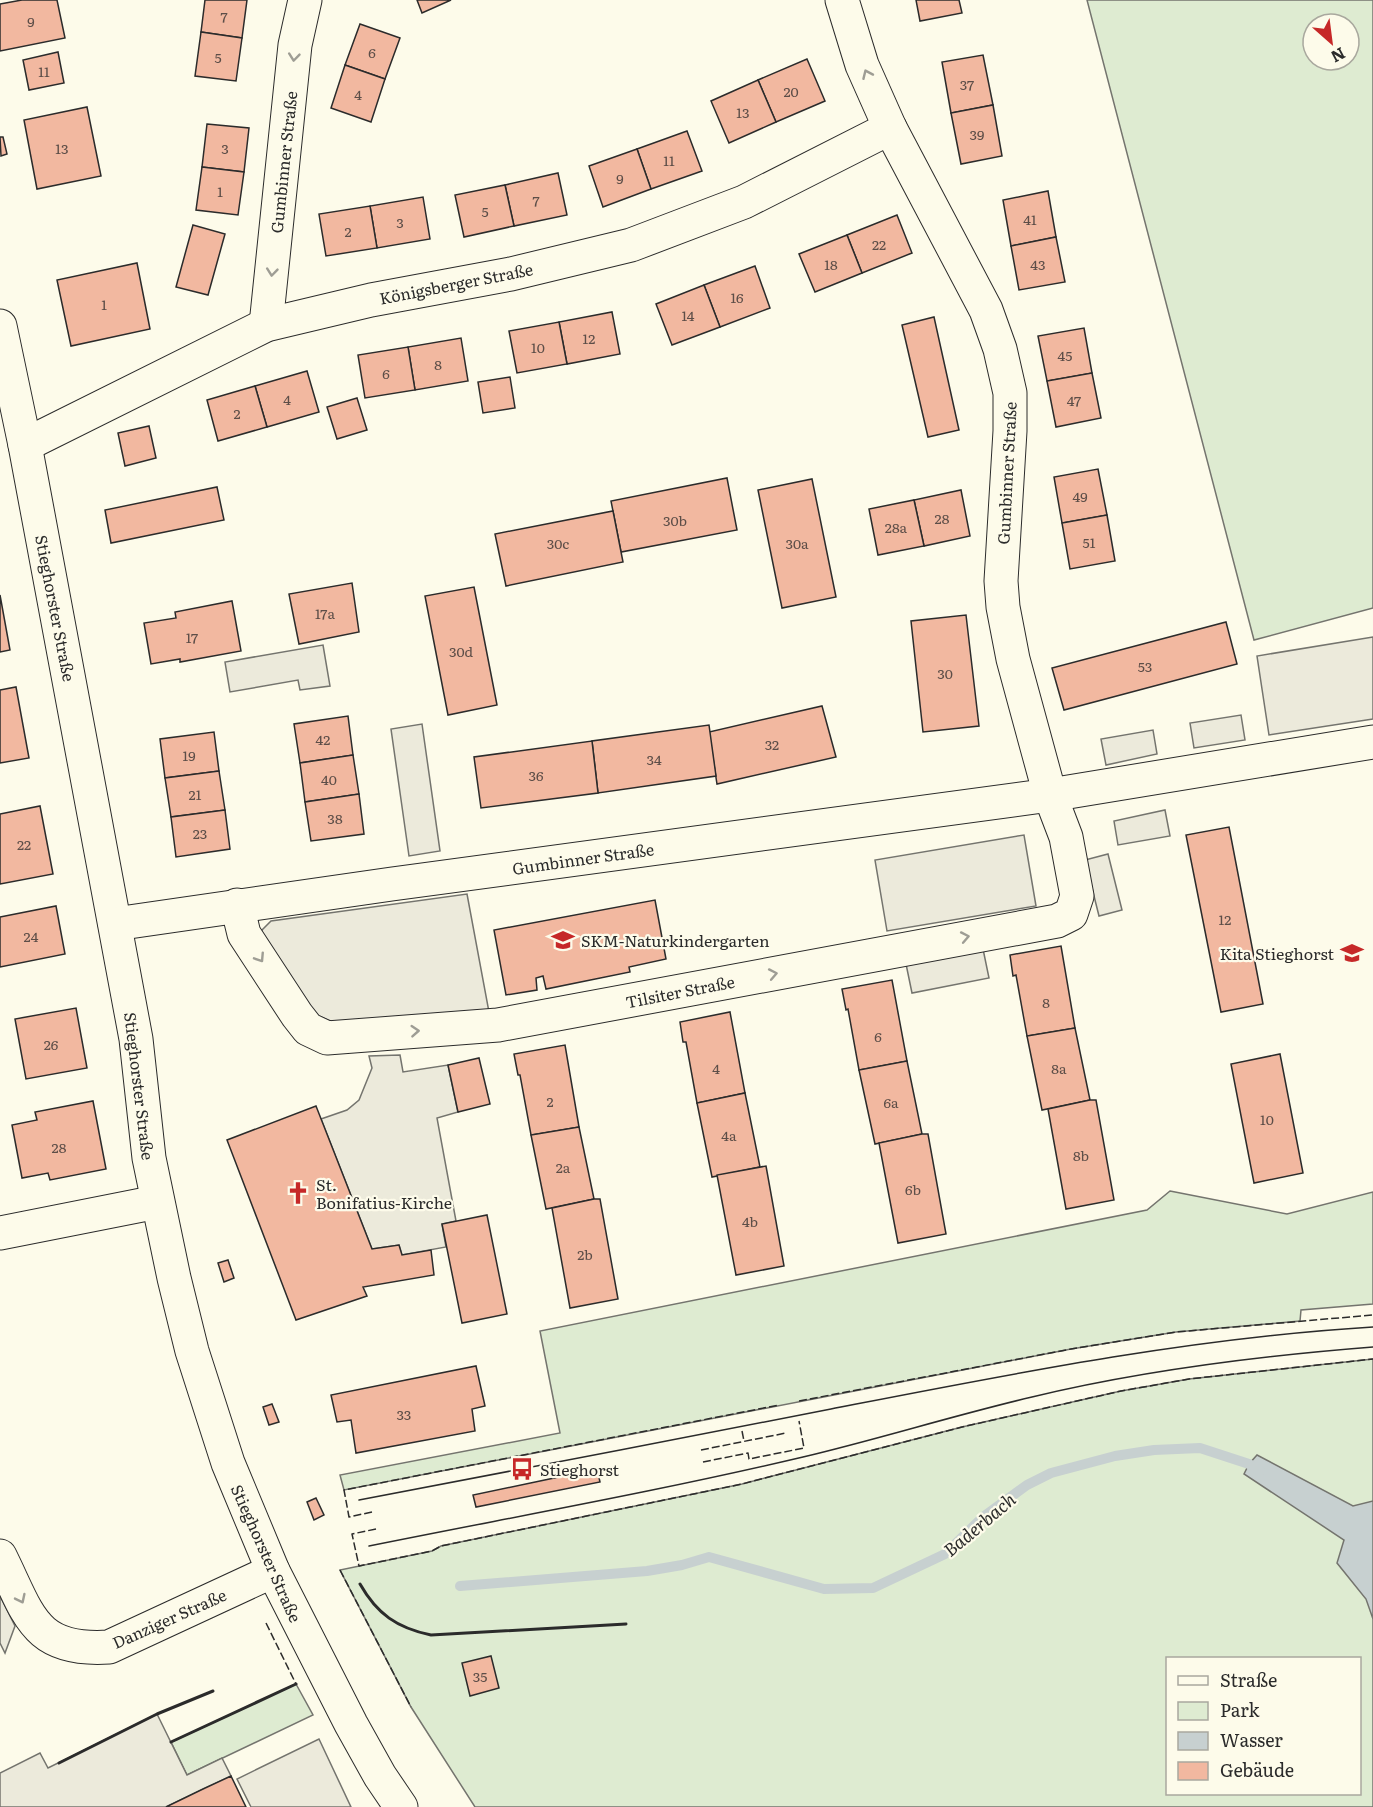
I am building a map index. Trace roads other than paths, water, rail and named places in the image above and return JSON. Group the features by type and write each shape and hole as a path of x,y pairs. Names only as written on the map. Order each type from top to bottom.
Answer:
{"street":[{"name":"Gumbinner Straße","path":"266,325 295,45 305,0"},
{"name":"Gumbinner Straße","path":"842,0 862,65 890,128 986,309 1000,349 1010,393 1010,431 1001,581 1003,607 1013,659 1050,795"},
{"name":"Königsberger Straße","path":"25,445 266,325 371,300 511,274 631,245 744,202 890,128"},
{"name":"Stieghorster Straße","path":"0,326 25,445 116,924 140,1064 146,1136 157,1202 182,1310 209,1407 228,1462 273,1571 345,1714 380,1776 401,1807"},
{"name":"Gumbinner Straße","path":"116,924 237,905 1050,795 1373,742"},
{"name":"Tilsiter Straße","path":"237,905 244,934 297,1015 308,1029 327,1038 498,1025 1058,921 1071,914 1077,896 1066,837 1050,795"},
{"path":"0,1233 157,1202"},
{"name":"Danziger Straße","path":"0,1556 36,1625 49,1637 65,1644 85,1648 109,1647 273,1571"}],"water":[{"path":"1257,1455 1353,1506 1373,1501 1373,1619 1366,1599 1337,1563 1344,1540 1244,1474"}],"waterway":[{"name":"Baderbach","path":"460,1586 647,1571 682,1565 709,1557 824,1589 873,1588 945,1554 983,1517 1027,1485 1051,1473 1115,1456 1154,1450 1200,1448 1249,1464 1260,1471"}],"tram line":[{"path":"359,1500 1101,1359 1236,1340 1373,1327"},
{"path":"369,1546 749,1469 832,1450 1074,1387 1244,1360 1373,1347"}],"place":[{"name":"SKM-Naturkindergarten","path":"563,940"},
{"name":"Kita Stieghorst","path":"1352,953"},
{"name":"St. Bonifatius-Kirche","path":"298,1193"},
{"name":"Stieghorst","path":"522,1469"}]}
